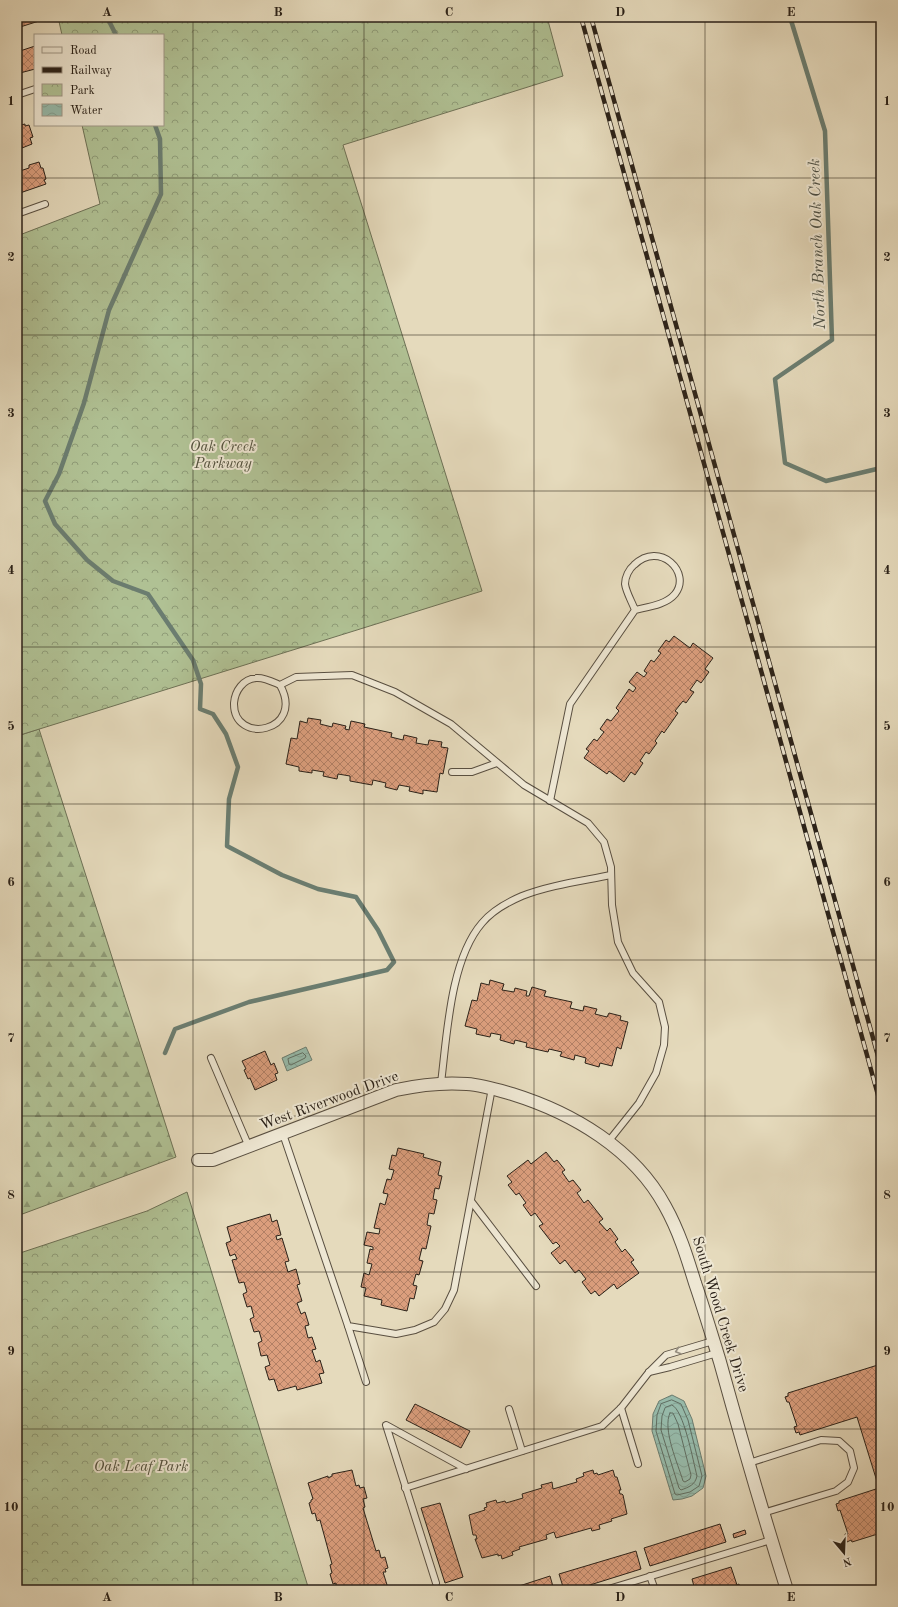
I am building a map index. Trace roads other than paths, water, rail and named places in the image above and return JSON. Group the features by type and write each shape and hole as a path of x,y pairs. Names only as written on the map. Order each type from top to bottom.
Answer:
{"street":[{"name":"West Riverwood Drive","path":"198,1160 213,1160 396,1090 419,1085 441,1083 468,1084 492,1088 542,1105"},
{"name":"South Wood Creek Drive","path":"542,1105 579,1122 608,1142 645,1176 665,1205 681,1237 787,1590"}],"lane":[{"path":"17,95 34,89"},
{"path":"17,214 45,204"},
{"path":"550,801 570,704 635,610 665,601 674,595 679,586 680,578 678,571 664,557 655,555 644,558 632,566 625,583 635,610"},
{"path":"280,685 285,695 286,708 279,722 268,728 256,729 246,726 238,719 234,703 237,691 243,682 256,678 280,685 296,677 352,675 365,679 395,692 450,724 524,785 588,823 604,842 611,866 612,905 618,942 633,973 659,1002 665,1027 664,1045 656,1073 639,1102 608,1142"},
{"path":"452,772 472,772 497,763"},
{"path":"441,1083 451,999 465,950 482,923 502,907 533,892 611,875"},
{"path":"211,1058 249,1147"},
{"path":"348,1326 396,1334 415,1330 434,1322 445,1308 454,1290 492,1088"},
{"path":"283,1134 366,1382"},
{"path":"470,1201 536,1286"},
{"path":"405,1488 602,1426 621,1408 649,1372 666,1355 713,1341"},
{"path":"649,1372 717,1353"},
{"path":"621,1408 638,1464"},
{"path":"509,1409 522,1451"},
{"path":"436,1583 386,1425 466,1469"},
{"path":"749,1463 821,1440 839,1441 850,1451 854,1468 848,1482 836,1490 763,1513"},
{"path":"605,1590 771,1540"},
{"path":"650,1576 654,1590"}],"water":[{"path":"306,1047 312,1060 287,1071 282,1058"},
{"path":"672,1395 684,1401 692,1419 706,1476 703,1488 692,1496 673,1500 652,1431 653,1414 659,1401"}],"waterway":[{"path":"107,17 116,34"},
{"name":"North Branch Oak Creek","path":"790,17 825,131 832,340 775,379 785,463 826,481 881,468"},
{"path":"155,126 160,139 161,194 109,310 84,403 59,474 45,501 55,524 87,560 113,581 148,594 193,660 201,684 200,709 213,714 226,734 238,767 229,799 227,846 282,875 318,889 356,897 378,930 394,962 387,970 249,1002 175,1029 165,1053"}],"railway":[{"path":"581,17 881,1106"},
{"path":"591,17 881,1067"}],"park label":[{"name":"Oak Creek Parkway","path":"223,454"},
{"name":"Oak Leaf Park","path":"141,1466"}]}
